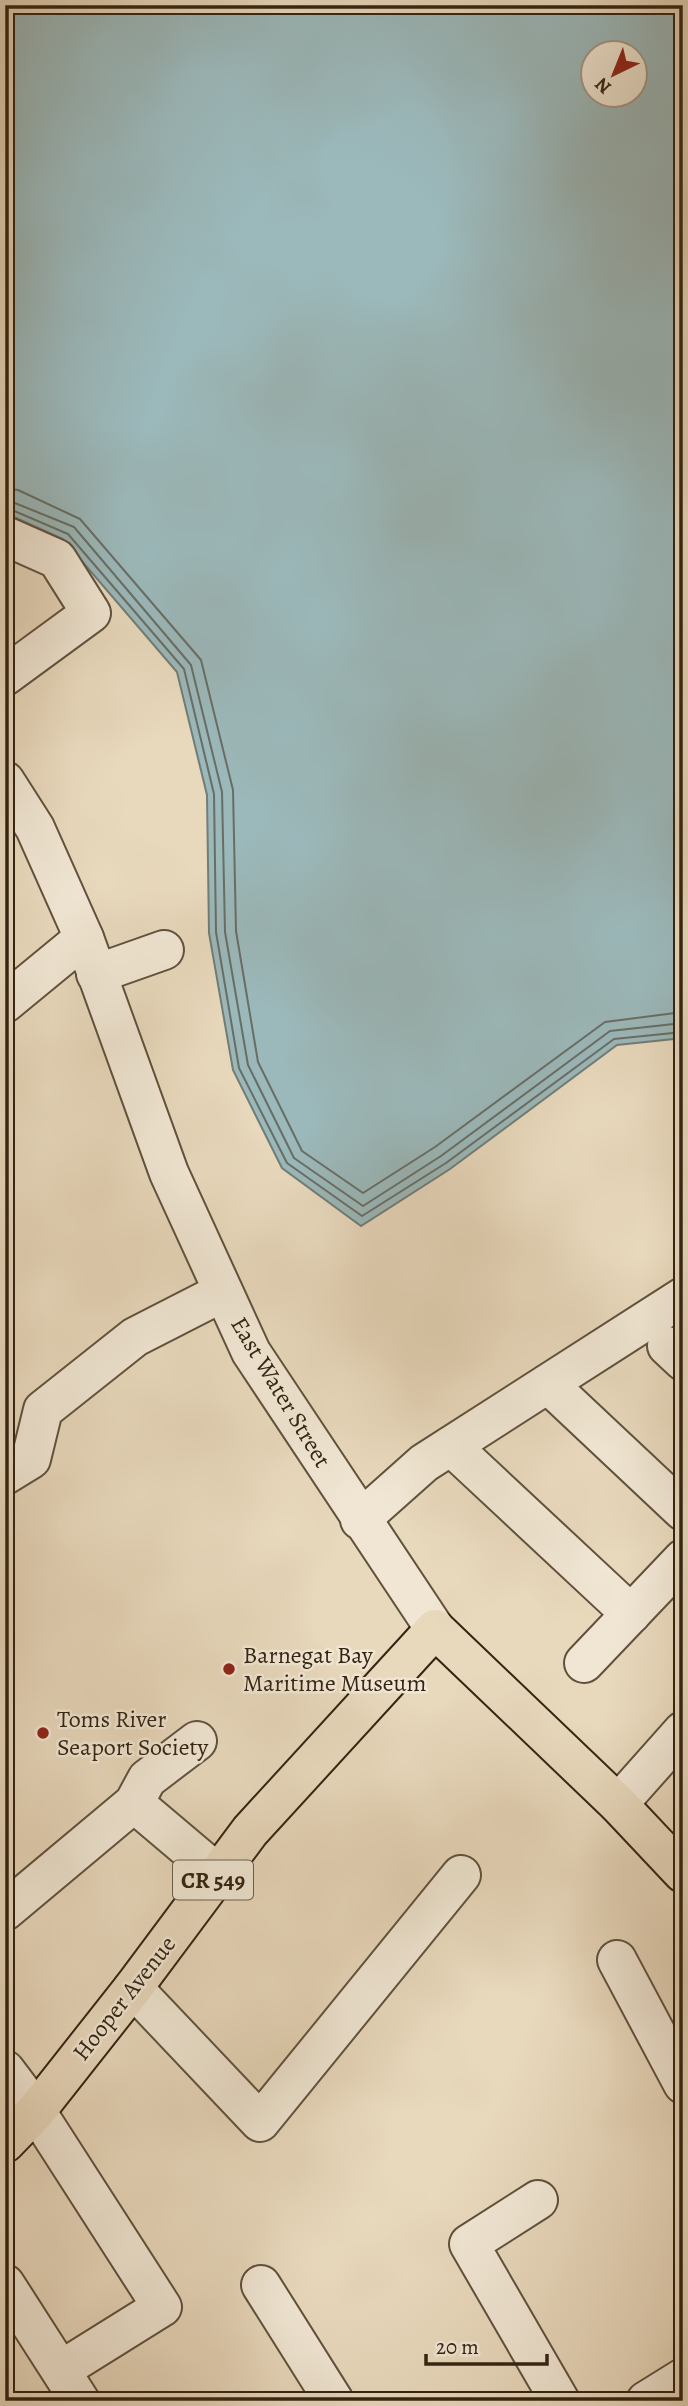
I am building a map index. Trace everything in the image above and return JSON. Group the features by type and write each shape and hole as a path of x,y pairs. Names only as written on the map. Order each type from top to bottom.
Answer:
{"main road":[{"name":"East Water Street","path":"435,1629 618,1804 683,1873"},
{"name":"Hooper Avenue","path":"5,2143 36,2110 134,1988 250,1831 435,1629"}],"street":[{"path":"5,536 57,559 91,613 5,677"},
{"name":"East Water Street","path":"5,781 35,828 83,938 169,1172 251,1352 360,1520 435,1629"},
{"path":"5,1003 83,938"},
{"path":"96,974 164,950"},
{"path":"5,1475 31,1459 43,1410 135,1337 223,1293"},
{"path":"360,1520 424,1463 683,1297"},
{"path":"548,1384 683,1511"},
{"path":"451,1446 631,1614"},
{"path":"584,1663 683,1559"},
{"path":"618,1804 683,1731"},
{"path":"5,1911 134,1803 147,1779 197,1741"},
{"path":"134,1803 218,1874"},
{"path":"134,1988 260,2122 461,1875"},
{"path":"617,1960 683,2084"},
{"path":"5,2070 36,2110 162,2306 70,2386 5,2284"},
{"path":"538,2200 469,2244 560,2401"},
{"path":"261,2285 334,2401"},
{"path":"646,2401 683,2378"}],"water":[{"path":"5,5 683,5 683,1038 617,1045 450,1169 361,1226 282,1168 233,1070 209,933 207,795 177,672 63,539 5,513"}],"place":[{"name":"Barnegat Bay Maritime Museum","path":"229,1669"},
{"name":"Toms River Seaport Society","path":"43,1733"}]}
